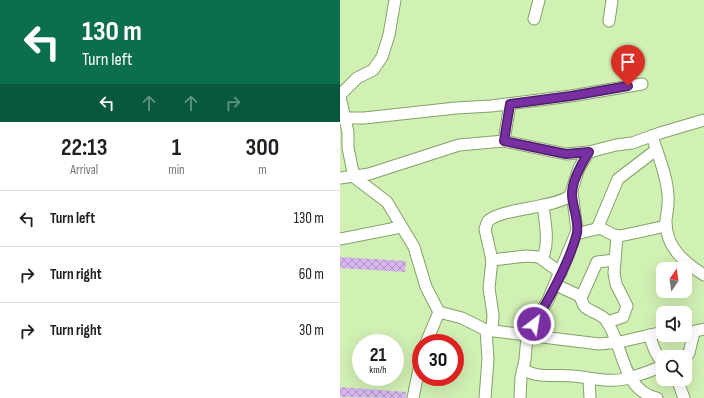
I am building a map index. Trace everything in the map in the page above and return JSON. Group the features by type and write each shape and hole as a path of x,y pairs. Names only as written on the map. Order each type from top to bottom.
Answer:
{"street":[{"path":"396,0 389,35 382,57 373,70 357,78 340,96 343,118 348,132 348,148 354,177 387,202 414,247 426,287 439,312 462,318 489,330 526,336 599,344 656,334"},
{"path":"534,19 539,0"},
{"path":"610,21 612,0"},
{"path":"343,118 364,118 510,104 571,96 642,84"},
{"path":"504,141 510,104"},
{"path":"340,178 354,177 459,145 504,141 566,154 589,152 616,145 632,143 704,120"},
{"path":"652,136 668,195 666,226 672,247 692,268 704,275"},
{"path":"596,229 618,179 656,150"},
{"path":"485,398 489,330 493,315 489,288 492,260 485,229 488,221 500,215 566,199 572,192 579,168 589,152"},
{"path":"520,398 526,336 556,285 576,234 577,224 572,192"},
{"path":"542,259 546,252 547,242 543,205"},
{"path":"576,234 596,229 603,229 617,236 666,226"},
{"path":"340,239 401,227"},
{"path":"607,322 623,317 627,306 614,278 617,236"},
{"path":"492,260 526,256 539,257 561,273"},
{"path":"615,260 597,262 581,298 584,307 602,317 607,322 630,378 639,389 651,397 657,398"},
{"path":"556,285 581,298"},
{"path":"430,334 439,312"},
{"path":"690,350 694,330"},
{"path":"649,335 656,352"},
{"path":"524,369 537,375 571,375 589,380 619,380 630,378 656,368"},
{"path":"589,380 590,398"},
{"path":"413,398 415,386"},
{"path":"680,386 684,398"}],"building":[{"path":"340,257 406,261 405,272 340,268"},
{"path":"340,387 406,392 406,398 340,397"}],"route":[{"path":"534,324 559,278 575,238 577,224 572,192 579,168 589,152 566,154 504,141 510,104 571,96 628,86"}]}
